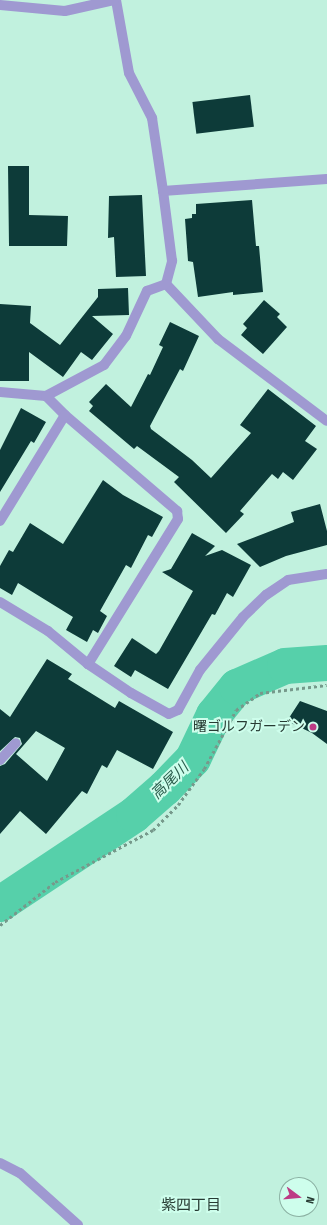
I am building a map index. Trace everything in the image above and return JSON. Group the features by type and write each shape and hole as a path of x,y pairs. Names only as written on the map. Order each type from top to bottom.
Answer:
{"street":[{"path":"0,5 65,12 115,0 130,73 152,118 172,260 166,284"},
{"path":"163,191 327,179"},
{"path":"0,392 46,396 104,365 126,336 147,292 166,284"},
{"path":"166,284 218,339 327,421"},
{"path":"46,396 65,415 177,511 178,519 88,664"},
{"path":"0,521 65,415"},
{"path":"0,602 48,631 88,664 169,714 178,710 200,670 243,617 266,595 288,580 327,574"},
{"path":"0,760 16,743"},
{"path":"0,1163 20,1173 78,1225"}],"path":[{"path":"0,925 55,882 152,830 178,805 204,770 236,710 260,692 327,685"}],"building":[{"path":"250,95 254,127 196,134 192,102"},
{"path":"8,166 29,166 29,215 68,216 67,246 9,246"},
{"path":"142,195 146,276 116,277 114,237 108,238 109,196"},
{"path":"252,200 256,246 259,246 263,292 233,295 233,292 198,297 193,262 188,261 185,219 192,218 192,214 196,214 196,204"},
{"path":"128,288 129,315 92,316 113,334 92,360 81,352 63,377 29,352 29,381 0,381 0,304 31,306 30,323 60,345 98,297 98,289"},
{"path":"264,300 280,314 277,317 287,327 263,354 241,335 247,328 243,324"},
{"path":"170,322 199,336 183,371 180,369 150,426 151,429 192,460 211,478 251,433 240,425 268,389 316,426 305,441 317,449 293,480 283,472 278,479 272,474 240,511 244,514 226,533 174,482 179,477 137,446 134,449 89,411 93,406 89,402 106,384 131,407 148,374 150,375 163,347 159,345"},
{"path":"21,408 46,422 34,443 31,441 0,492 0,450"},
{"path":"103,480 123,495 163,517 152,537 148,535 131,568 126,565 100,611 107,616 98,633 93,630 87,642 66,630 73,617 18,583 12,595 0,588 0,566 9,550 13,552 30,523 63,544"},
{"path":"320,504 327,531 327,545 286,556 260,567 237,544 294,522 291,512"},
{"path":"192,533 215,546 205,556 222,550 251,565 233,597 227,593 215,615 212,614 168,689 135,670 131,677 114,666 132,638 156,654 159,651 193,591 162,572 171,569"},
{"path":"47,659 72,674 68,679 115,708 119,701 173,732 153,769 117,750 107,768 102,765 87,794 82,791 46,834 20,811 0,834 0,766 5,764 22,744 20,738 15,737 0,751 0,709 10,717","holes":["36,731 65,748 47,781 16,754"]},
{"name":"曙ゴルフガーデン","path":"300,701 327,711 327,744 312,733 287,721"}],"waterway":[{"name":"高尾川","path":"0,904 134,815 165,788 193,759 214,715 237,687 285,666 327,663"}],"place":[{"name":"曙ゴルフガーデン","path":"313,727"}],"district":[{"name":"紫四丁目","path":"191,1206"}]}
